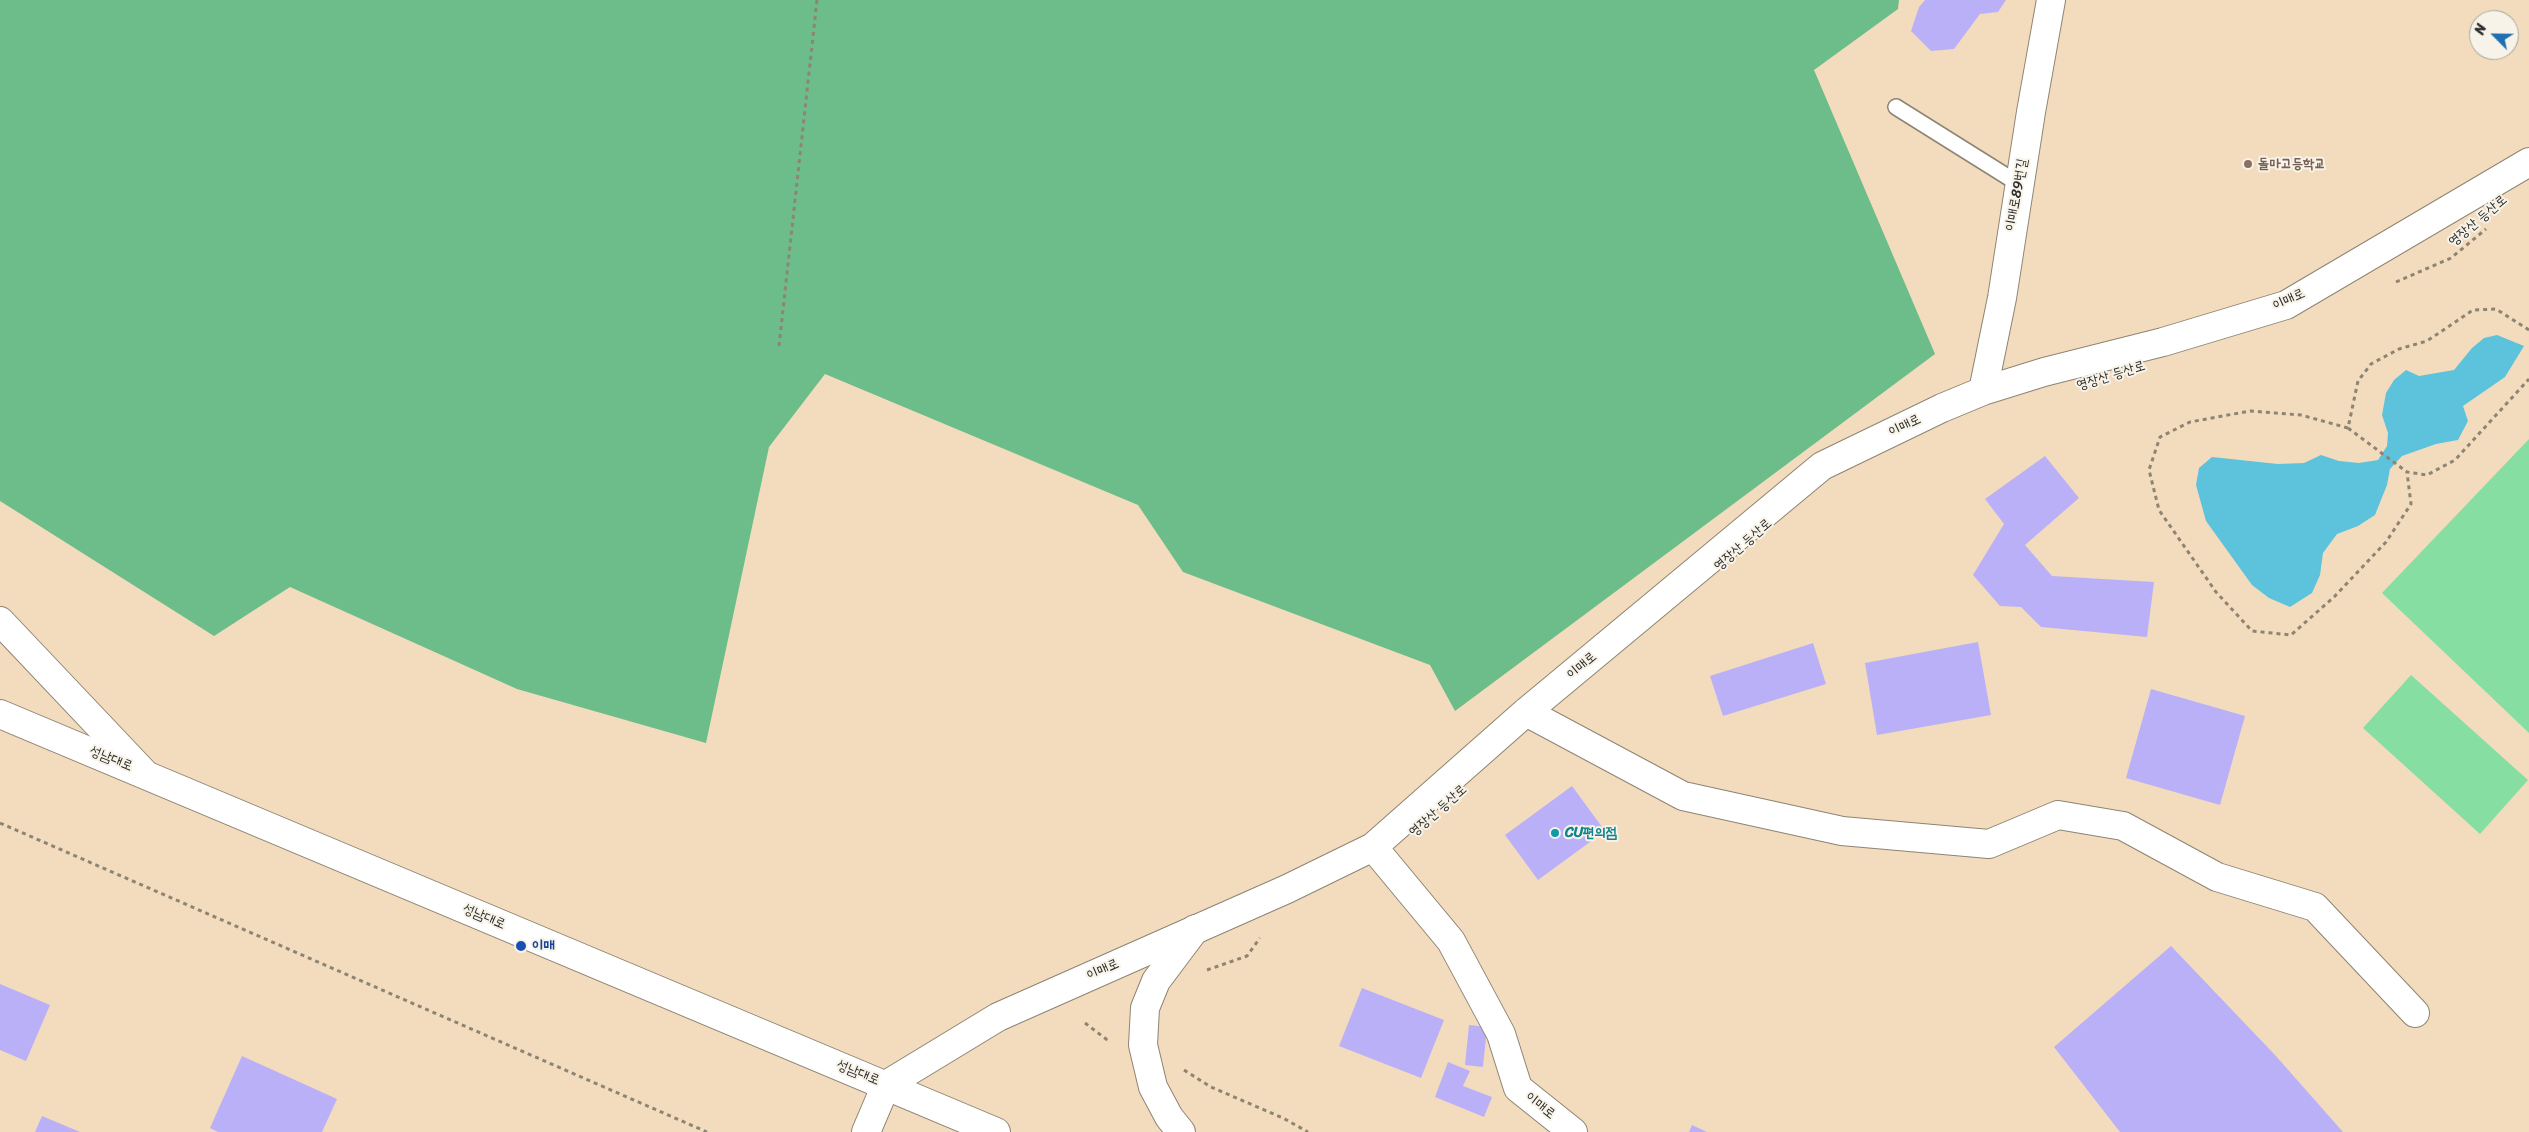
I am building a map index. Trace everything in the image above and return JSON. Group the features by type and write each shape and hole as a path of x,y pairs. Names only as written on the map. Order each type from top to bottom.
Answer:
{"street":[{"name":"이매로89번길","path":"1983,391 2002,298 2051,0"},
{"name":"이매로","path":"886,1085 998,1017 1195,930 1373,847 1526,712 1822,466 1942,408 1983,391 2044,372 2163,342 2286,305 2529,162"},
{"path":"0,621 144,773"},
{"path":"1526,712 1683,796 1842,831 1990,844 2058,815 2123,826 2217,877 2315,907 2415,1013"},
{"name":"성남대로","path":"0,714 996,1132"},
{"name":"이매로","path":"1373,847 1451,941 1501,1034 1518,1088 1573,1132"},
{"path":"1180,1132 1169,1117 1153,1087 1143,1045 1145,1008 1156,981 1195,930"},
{"path":"866,1132 886,1085"}],"lane":[{"path":"1896,106 2020,184"}],"path":[{"path":"779,346 817,0"},
{"name":"영장산 등산로","path":"2387,286 2451,258 2491,224"},
{"path":"2348,428 2358,381 2371,364 2399,349 2427,341 2472,310 2496,308 2529,330"},
{"path":"2407,472 2411,504 2386,542 2334,597 2291,635 2252,631 2216,592 2159,510 2150,470 2160,437 2190,422 2250,411 2300,415 2348,428 2407,472 2427,475 2455,460 2529,379"},
{"path":"0,823 707,1132"},
{"path":"1200,972 1247,956 1263,935"},
{"path":"1085,1023 1119,1049 1143,1045"},
{"path":"1182,1069 1211,1087 1283,1118 1308,1132"}],"green space":[{"path":"0,0 1899,0 1898,9 1814,70 1935,354 1455,711 1430,665 1183,572 1138,505 825,374 769,447 706,743 517,689 290,587 214,636 0,501"},
{"path":"2529,439 2529,733 2382,593"},
{"path":"2411,675 2528,780 2480,834 2363,728"}],"water":[{"path":"2497,335 2524,346 2505,377 2463,406 2468,421 2458,440 2436,444 2402,456 2390,469 2387,485 2375,515 2358,526 2337,534 2323,553 2320,575 2312,593 2290,607 2269,598 2252,585 2206,521 2196,485 2199,468 2212,457 2278,464 2304,463 2321,455 2339,461 2359,463 2378,460 2387,446 2388,433 2382,415 2386,393 2394,380 2406,370 2419,376 2454,370 2472,348 2484,338"}],"building":[{"path":"1925,0 2006,0 1998,12 1980,14 1954,49 1931,51 1911,31 1919,7"},
{"path":"2045,456 2079,498 2025,545 2052,576 2154,582 2147,637 2041,627 2021,607 2000,606 1973,575 2004,524 1985,499"},
{"path":"1978,642 1991,715 1877,735 1865,663"},
{"path":"1813,643 1826,684 1723,716 1710,676"},
{"path":"2151,689 2245,716 2220,805 2126,778"},
{"name":"CU편의점","path":"1572,786 1605,831 1538,880 1505,835"},
{"path":"2171,946 2275,1055 2343,1132 2120,1132 2054,1047"},
{"path":"0,984 50,1005 26,1061 0,1050"},
{"path":"1362,988 1444,1020 1421,1078 1339,1046"},
{"path":"1469,1025 1487,1027 1483,1067 1465,1065"},
{"path":"242,1056 337,1099 322,1132 218,1132 210,1128"},
{"path":"1448,1062 1470,1071 1463,1086 1492,1097 1484,1117 1435,1097"},
{"path":"42,1116 80,1132 35,1132"},
{"path":"1692,1125 1707,1132 1689,1132"}],"place":[{"name":"돌마고등학교","path":"2248,164"},
{"name":"CU편의점","path":"1555,833"},
{"name":"이매","path":"521,946"}]}
